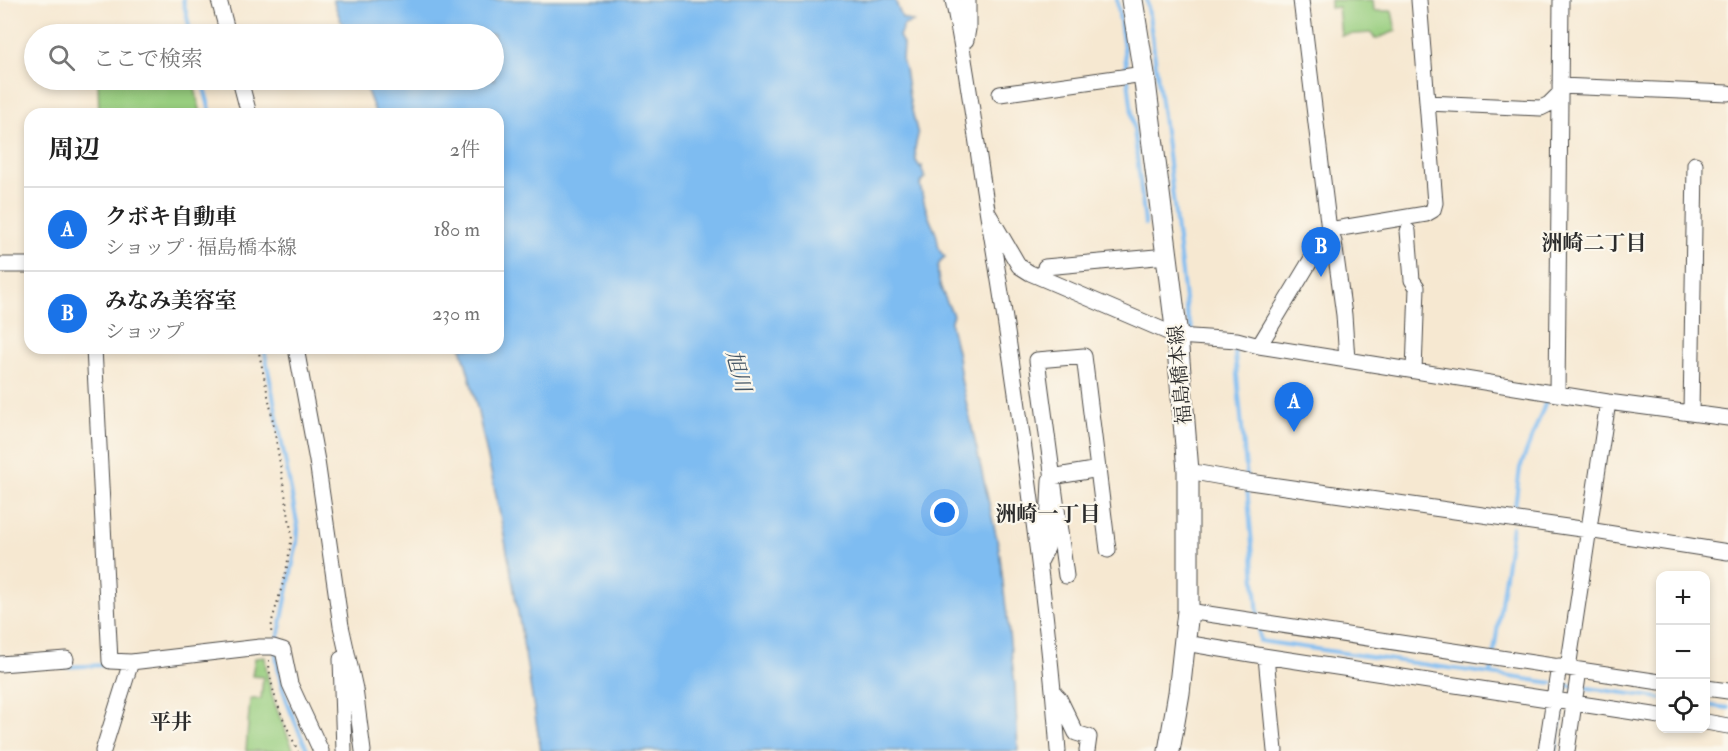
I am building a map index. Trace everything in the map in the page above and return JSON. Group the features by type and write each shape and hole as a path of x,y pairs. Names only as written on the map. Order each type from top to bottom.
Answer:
{"main road":[{"name":"福島橋本線","path":"1132,0 1133,75 1167,256 1188,336 1188,611 1179,693 1169,751"}],"street":[{"path":"219,0 225,24"},
{"path":"953,0 964,52 999,276 1040,562 1058,751"},
{"path":"964,52 968,29 968,0"},
{"path":"1301,0 1329,230 1334,242 1344,315 1347,360"},
{"path":"1259,346 1329,230 1426,214 1433,210 1435,203 1419,0"},
{"path":"1557,394 1558,94 1561,0"},
{"path":"1000,94 1133,75"},
{"path":"243,90 247,108"},
{"path":"1427,103 1541,108 1558,94 1728,93"},
{"path":"1691,413 1695,164"},
{"path":"988,213 1019,266 1030,273 1188,336 1237,340 1259,346 1557,394 1728,418"},
{"path":"1408,231 1412,280 1417,287 1414,371"},
{"path":"1045,267 1167,256"},
{"path":"0,265 24,265"},
{"path":"94,354 110,661 131,662 274,647 283,650 290,684 321,751"},
{"path":"297,354 317,461 341,626 355,689 363,751"},
{"path":"1066,576 1036,360 1084,356 1108,550"},
{"path":"1567,751 1566,687 1608,402"},
{"path":"1052,477 1099,469"},
{"path":"1188,471 1247,482 1728,552"},
{"path":"1040,562 1047,548 1052,477"},
{"path":"1188,611 1493,656 1566,687 1656,715"},
{"path":"341,626 344,751"},
{"path":"1185,643 1262,656 1566,687 1656,682"},
{"path":"1262,656 1275,751"},
{"path":"0,664 66,659"},
{"path":"103,751 131,662"},
{"path":"1546,751 1566,687"},
{"path":"1710,689 1728,691"},
{"path":"1054,693 1059,698 1076,734 1089,737 1087,751"},
{"path":"1710,723 1728,726"}],"path":[{"path":"259,354 292,536 286,572 272,621 274,647 269,671 280,712 298,751"}],"green space":[{"path":"1330,0 1373,0 1374,11 1392,11 1396,31 1375,39 1371,33 1341,35 1338,7 1330,8"},
{"path":"98,90 195,90 200,108 99,108"},
{"path":"265,657 272,694 294,751 246,751 250,699 261,699 263,677 252,676 255,658"}],"water":[{"name":"旭川","path":"333,0 895,0 902,18 913,22 904,25 899,36 903,44 902,60 918,135 915,148 916,161 920,167 922,166 925,178 920,184 926,208 940,251 945,257 940,262 938,276 953,315 951,326 961,379 999,548 1015,685 1018,751 541,751 502,525 463,354 504,354 504,108 374,108 367,90 504,90 504,24 342,24"}],"waterway":[{"path":"183,0 189,24"},
{"path":"1117,0 1127,71"},
{"path":"1147,0 1187,316 1193,332"},
{"path":"1128,79 1145,224"},
{"path":"205,90 209,108"},
{"path":"1234,344 1247,479"},
{"path":"265,354 298,528 277,645"},
{"path":"1514,514 1520,468 1548,396"},
{"path":"1247,486 1258,616"},
{"path":"1494,652 1512,527"},
{"path":"1259,627 1260,641 1553,683"},
{"path":"276,653 283,691 308,751"},
{"path":"1491,674 1493,660"},
{"path":"62,667 108,665"},
{"path":"1564,697 1566,685 1573,686"},
{"path":"1581,687 1656,697"},
{"path":"1556,751 1563,704"},
{"path":"1710,706 1728,708"}],"place":[{"name":"みなみ美容室","path":"1321,277"},
{"name":"クボキ自動車","path":"1294,432"}],"district":[{"name":"洲崎二丁目","path":"1594,243"},
{"name":"洲崎一丁目","path":"1048,514"},
{"name":"平井","path":"171,722"}]}
